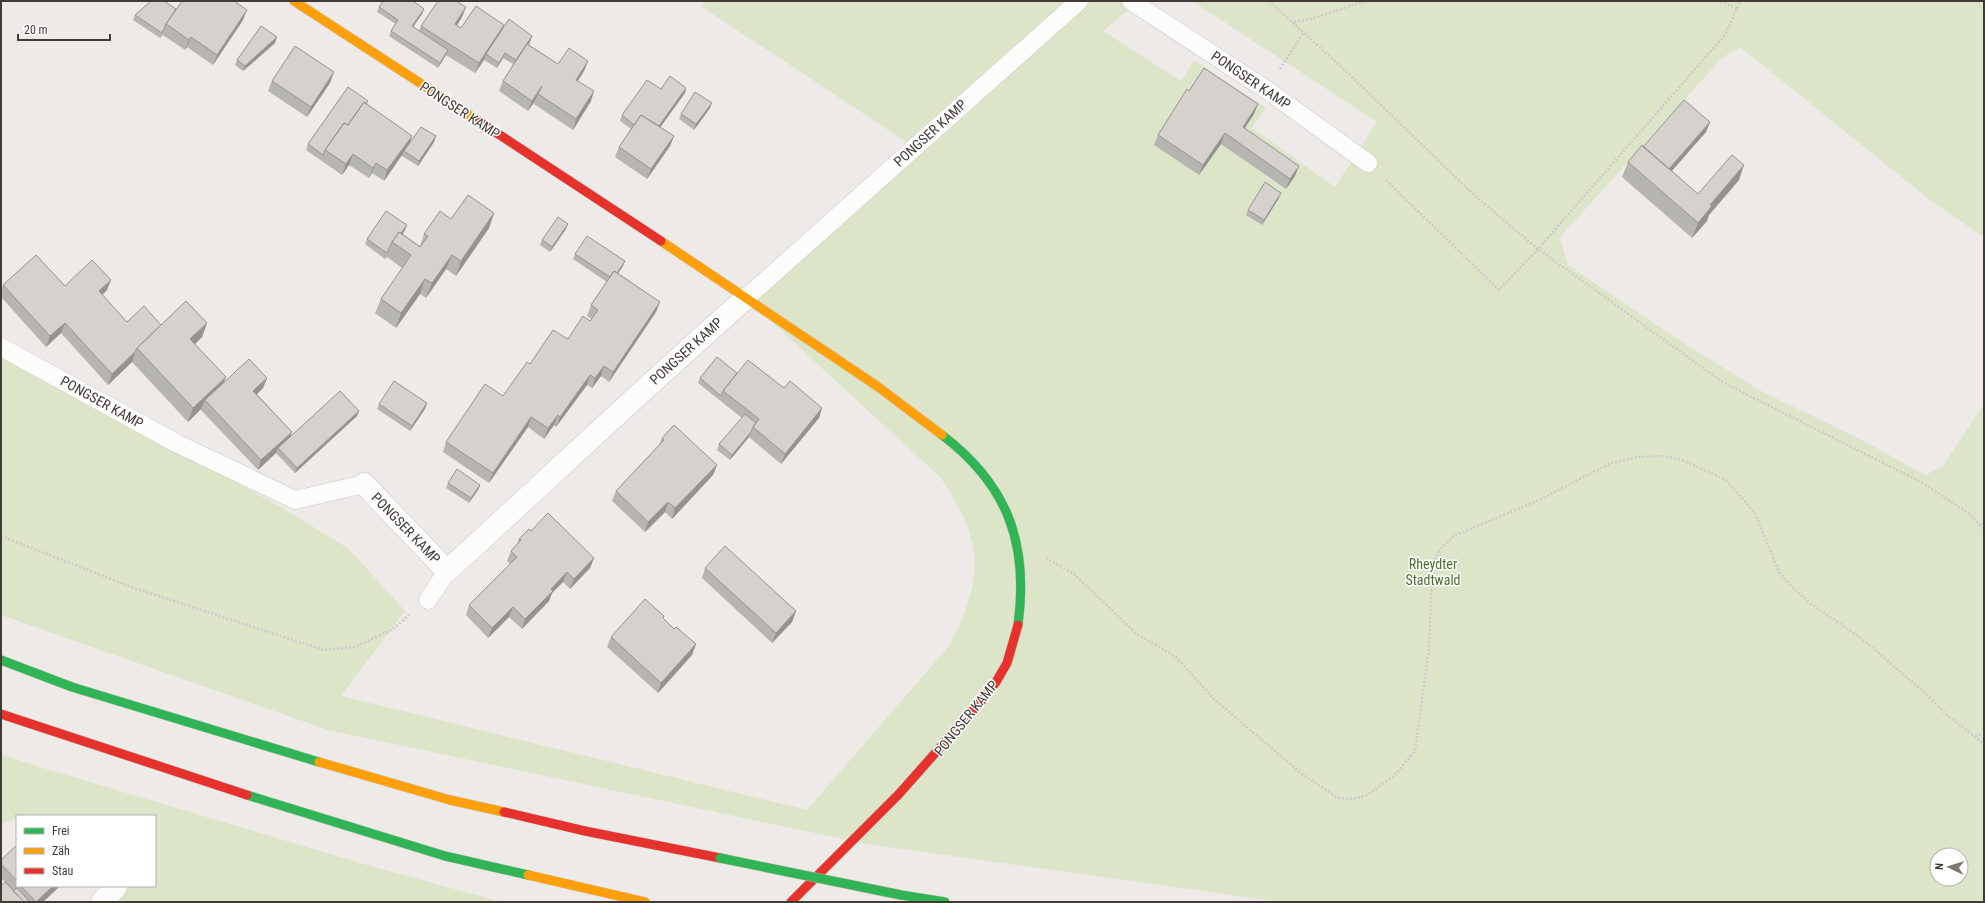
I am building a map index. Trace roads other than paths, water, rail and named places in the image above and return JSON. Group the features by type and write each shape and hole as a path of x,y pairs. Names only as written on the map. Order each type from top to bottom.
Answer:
{"main road":[{"name":"PONGSER KAMP","path":"294,1 746,298 914,412 973,460 994,488 1011,520 1020,552 1022,590 1018,622 1011,653 996,684 918,774 856,840 791,902"},
{"path":"1,660 72,686 148,710 450,800 720,858 901,895 946,902"},
{"path":"1,714 207,784 445,856 645,902"}],"street":[{"name":"PONGSER KAMP","path":"364,484 447,571 534,492 640,392 746,298"}],"lane":[{"name":"PONGSER KAMP","path":"746,298 1079,1"},
{"name":"PONGSER KAMP","path":"1131,1 1267,90 1368,163"},
{"name":"PONGSER KAMP","path":"1,347 176,443 295,500 364,484"},
{"path":"428,600 447,571"}],"park label":[{"name":"Rheydter Stadtwald","path":"1433,572"}]}
